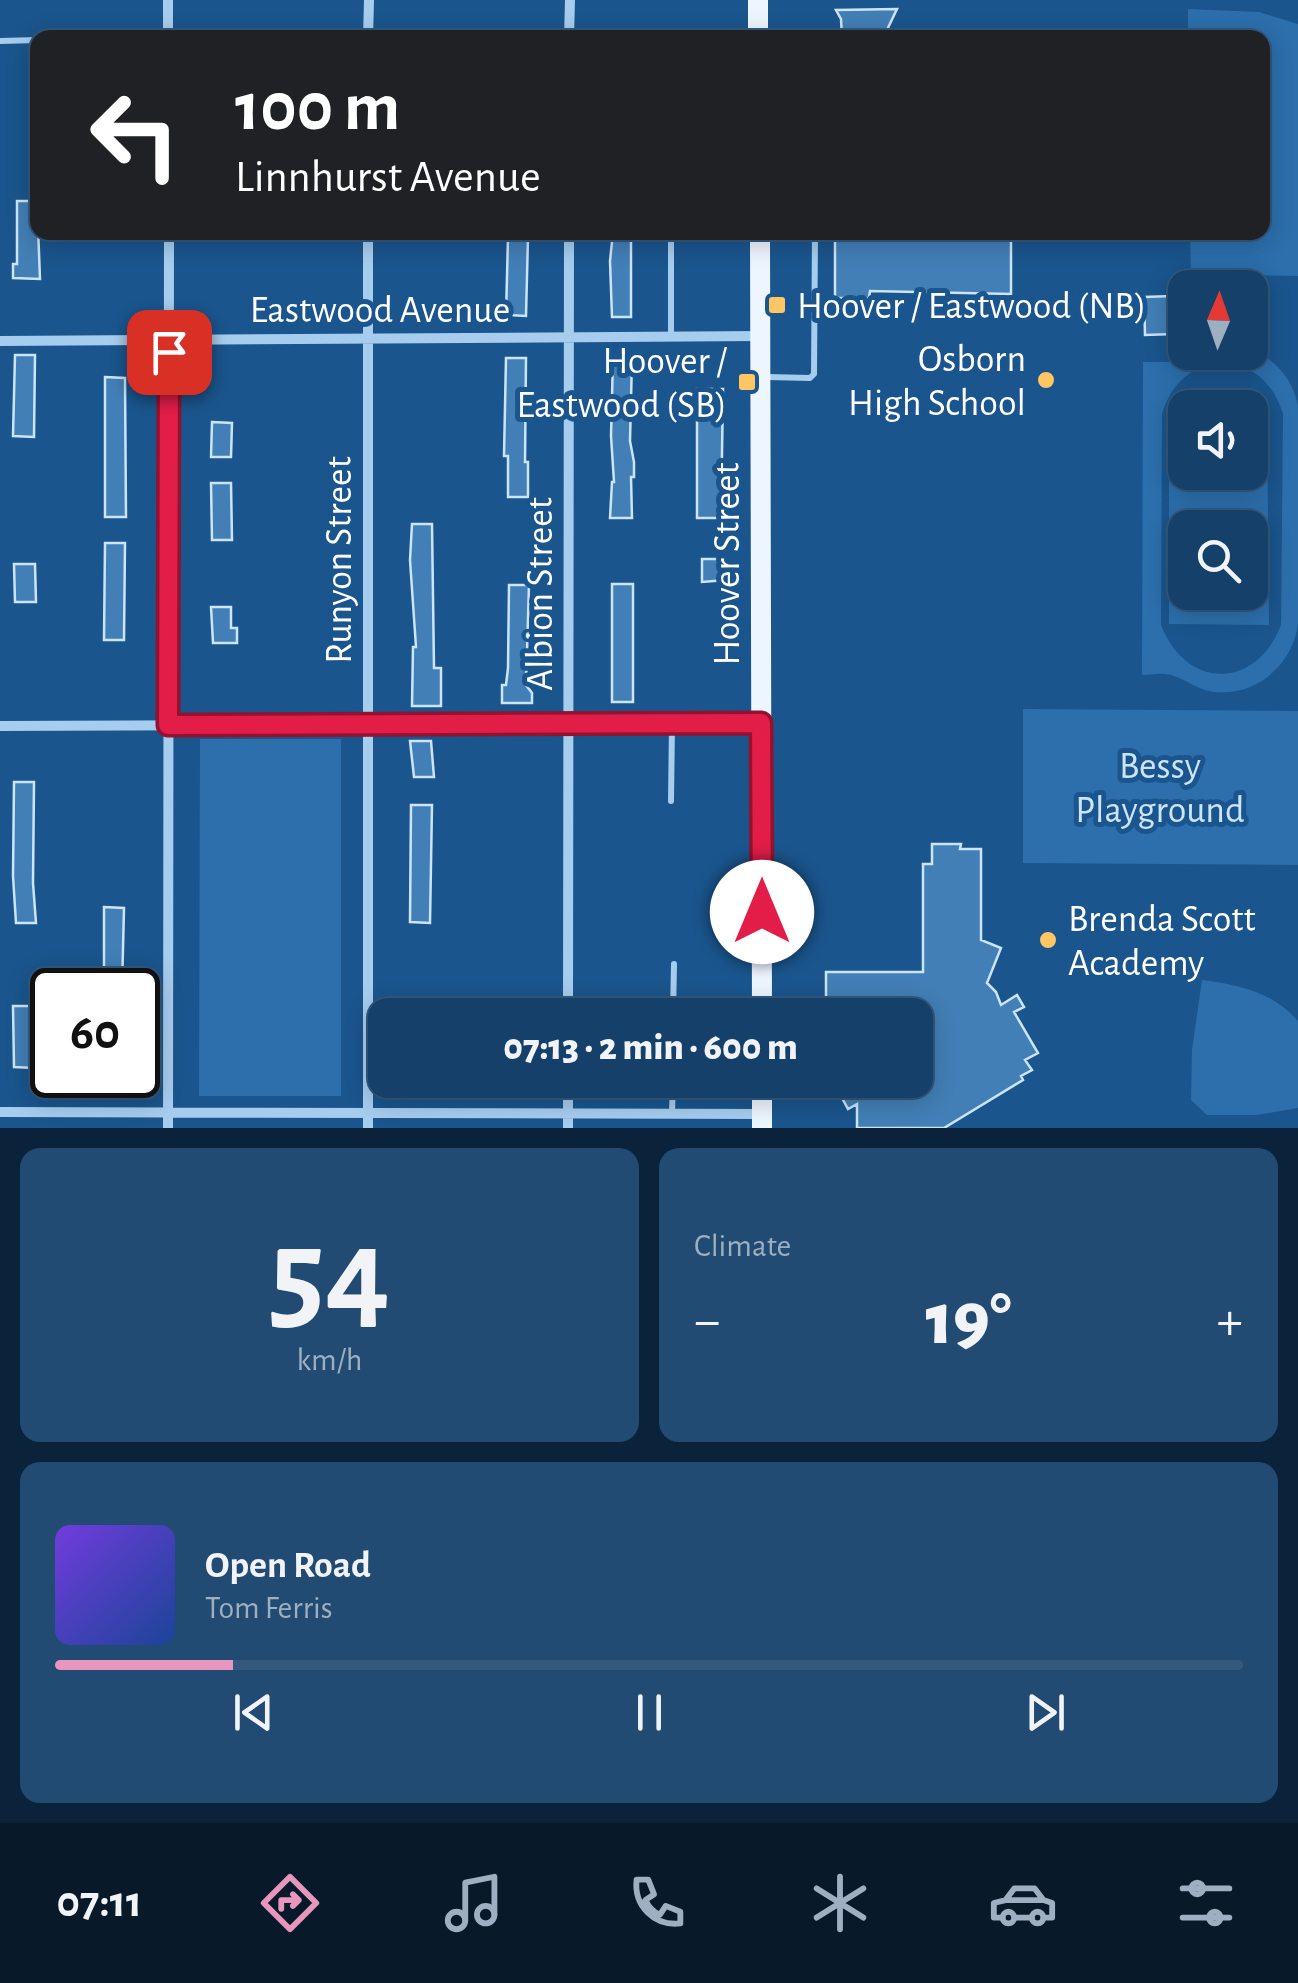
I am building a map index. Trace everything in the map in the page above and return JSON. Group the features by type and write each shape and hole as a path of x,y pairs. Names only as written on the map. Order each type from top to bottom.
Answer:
{"main road":[{"path":"758,0 758,30"},
{"name":"Hoover Street","path":"760,240 762,998"}],"street":[{"path":"168,0 168,30"},
{"path":"368,30 369,0"},
{"path":"570,0 570,30"},
{"path":"168,240 168,1128"},
{"name":"Runyon Street","path":"368,240 368,1128"},
{"name":"Albion Street","path":"568,998 569,240"},
{"name":"Eastwood Avenue","path":"0,340 760,336"},
{"path":"0,726 761,723"},
{"path":"568,1098 568,1128"},
{"path":"0,1112 672,1113 762,1121"}],"lane":[{"path":"0,41 30,40"},
{"path":"670,337 671,240"},
{"path":"760,377 810,378 814,374 815,240"},
{"path":"671,801 672,723"},
{"path":"673,998 674,964"},
{"path":"672,1098 672,1113"}],"green space":[{"path":"1188,9 1259,12 1298,24 1298,276 1268,275 1268,270 1191,270 1190,240 1270,240 1270,30 1188,30"},
{"path":"1268,359 1275,364 1292,387 1298,406 1298,624 1281,664 1246,689 1216,692 1172,675 1142,675 1143,362 1168,362 1168,370 1194,370 1174,390 1168,390 1162,414 1161,625 1172,646 1187,662 1203,671 1239,671 1255,662 1270,646 1281,625 1283,414 1273,391 1249,370 1268,370"},
{"path":"1169,490 1268,490 1268,510 1169,510"},
{"path":"1268,518 1269,625 1169,624 1169,610 1268,610"},
{"name":"Bessy Playground","path":"1023,709 1298,711 1298,865 1023,863"},
{"path":"200,739 341,739 341,1096 199,1096"},
{"path":"1202,980 1254,992 1278,1003 1298,1021 1298,1108 1257,1115 1207,1115 1191,1100 1192,1050"}],"building":[{"path":"897,9 887,30 842,30 836,10"},
{"path":"17,201 30,201 30,240 38,240 40,279 13,278 13,264 17,264"},
{"path":"508,240 528,240 526,316 506,315"},
{"path":"612,240 631,240 631,317 612,317"},
{"path":"835,240 1011,240 1011,294 870,291 869,298 835,298"},
{"path":"1168,296 1168,334 1145,335 1144,297"},
{"path":"15,355 35,355 34,437 13,436"},
{"path":"506,358 526,358 528,497 508,497 508,456 504,456"},
{"path":"613,358 632,359 632,518 610,518 614,482"},
{"path":"105,377 125,378 126,517 105,517"},
{"path":"697,389 723,389 721,518 697,518"},
{"path":"212,422 232,423 231,457 211,457"},
{"path":"211,483 231,483 232,540 212,540"},
{"path":"412,524 432,524 434,668 441,668 441,706 412,706 416,647 410,560"},
{"path":"105,543 125,543 124,640 104,640"},
{"path":"702,559 722,559 726,580 702,582"},
{"path":"14,564 35,564 36,602 15,602"},
{"path":"612,584 633,584 633,702 612,702"},
{"path":"509,585 529,585 526,685 532,693 532,703 502,703 502,685 506,685 508,668"},
{"path":"211,607 231,607 231,628 237,628 237,643 213,643"},
{"path":"410,741 431,741 434,777 414,777"},
{"path":"14,782 34,782 36,923 16,923"},
{"path":"411,805 432,805 430,923 410,922"},
{"path":"932,844 981,849 981,940 1001,948 987,983 1001,1005 1017,995 1024,1007 1014,1012 1038,1053 1025,1060 1032,1070 1021,1076 1023,1080 944,1128 857,1128 857,1104 848,1109 842,1098 933,1098 933,998 826,998 826,972 923,972 923,864 932,864"},
{"path":"104,907 124,908 123,968 104,968"},
{"path":"13,1006 30,1006 30,1068 14,1067"}],"place":[{"name":"Hoover / Eastwood (NB)","path":"777,305"},
{"name":"Osborn High School","path":"1046,380"},
{"name":"Hoover / Eastwood (SB)","path":"747,382"},
{"name":"Brenda Scott Academy","path":"1048,940"}],"route":[{"path":"169,352 168,725 761,723 762,912"}]}
